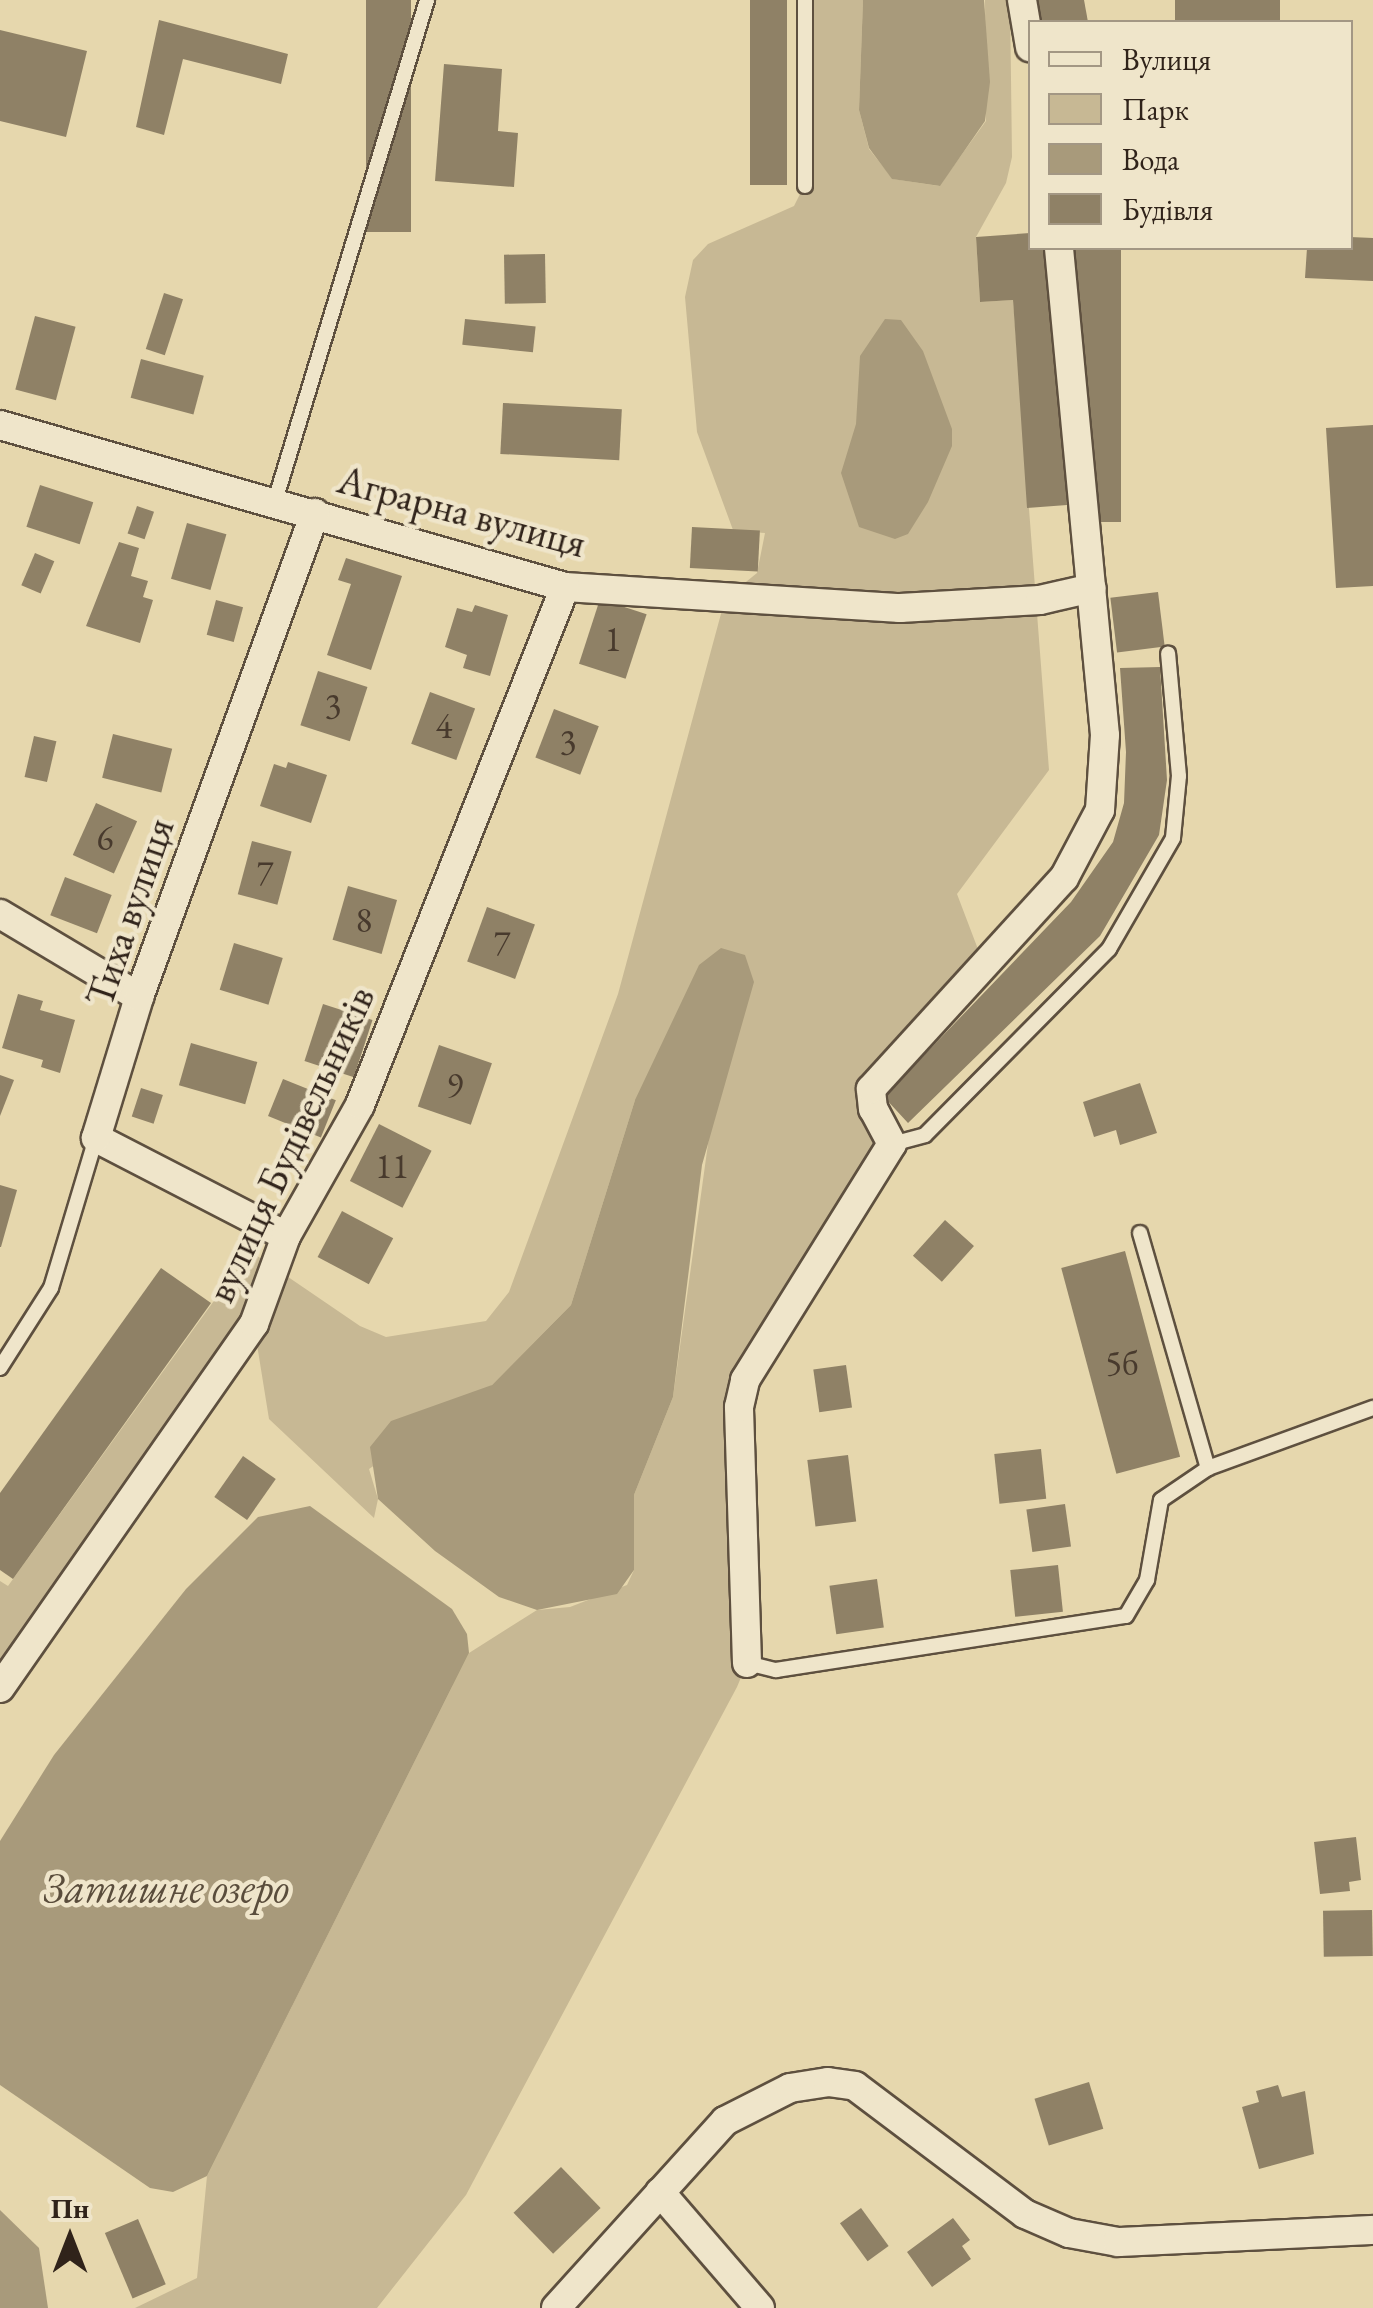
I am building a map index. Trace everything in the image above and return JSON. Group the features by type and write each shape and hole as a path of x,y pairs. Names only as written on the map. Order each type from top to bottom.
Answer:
{"street":[{"path":"1022,0 1028,35"},
{"path":"747,1663 739,1407 746,1380 892,1144 873,1110 870,1089 1064,878 1100,810 1106,736 1059,250"},
{"name":"Аграрна вулиця","path":"0,426 315,512 564,587 900,608 1040,600 1092,588"},
{"name":"Тиха вулиця","path":"96,1138 139,997 315,512"},
{"name":"вулиця Будівельників","path":"0,1688 254,1324 286,1236 360,1104 564,587"},
{"path":"0,914 139,997"},
{"path":"96,1138 286,1236"},
{"path":"556,2308 725,2121 790,2088 828,2082 855,2086 1025,2214 1069,2233 1118,2242 1373,2230"},
{"path":"660,2192 760,2308"}],"lane":[{"path":"275,501 427,0"},
{"path":"804,0 804,186"},
{"path":"892,1144 924,1135 1109,948 1173,838 1178,776 1168,653"},
{"path":"0,1368 51,1288 96,1138"},
{"path":"1140,1233 1208,1468"},
{"path":"0,1340 17,1344"},
{"path":"747,1663 776,1670 1126,1616 1147,1580 1161,1500 1180,1482 1208,1468 1373,1408"}],"green space":[{"path":"805,0 863,0 859,110 869,149 893,179 939,186 986,121 985,0 1010,0 1012,157 1006,183 976,237 980,302 1013,300 1049,770 957,894 984,965 871,1089 892,1144 745,1380 747,1663 466,2195 377,2308 135,2308 197,2278 207,2176 469,1653 537,1610 570,1607 627,1585 634,1570 634,1495 673,1397 712,1115 635,1100 571,1305 492,1385 369,1469 378,1499 374,1518 269,1419 254,1326 0,1688 0,1581 8,1586 250,1251 360,1326 386,1337 486,1321 509,1292 618,994 725,599 757,573 765,533 733,530 697,432 685,297 693,260 708,244 794,206 804,186"}],"water":[{"path":"863,0 984,0 990,82 985,121 940,186 892,179 869,148 859,110"},
{"path":"885,319 901,320 923,351 952,429 952,446 928,502 908,534 895,539 859,527 841,473 856,424 860,356"},
{"path":"721,948 745,955 754,982 702,1165 673,1397 634,1495 634,1570 617,1594 537,1610 499,1597 435,1551 378,1499 370,1447 391,1421 492,1385 571,1305 635,1100 699,965"},
{"name":"Затишне озеро","path":"310,1506 452,1609 467,1634 469,1653 207,2176 173,2192 150,2188 0,2085 0,1841 54,1755 186,1589 258,1517"},
{"path":"0,2210 39,2248 48,2308 0,2308"}],"building":[{"path":"366,0 411,0 411,232 366,232"},
{"path":"750,0 787,0 787,185 750,185"},
{"path":"1036,0 1084,0 1088,20 1040,20"},
{"path":"1175,0 1280,0 1280,20 1175,20"},
{"path":"159,20 288,54 281,84 183,59 164,135 136,127"},
{"path":"0,30 87,51 66,137 0,121"},
{"path":"444,64 502,69 498,131 518,133 514,187 435,181"},
{"path":"1028,233 1028,250 1050,250 1067,505 1027,508 1013,300 980,302 976,237"},
{"path":"1353,237 1373,238 1373,281 1305,278 1307,250 1353,250"},
{"path":"1073,250 1121,250 1121,522 1073,522"},
{"path":"545,254 546,303 505,304 504,255"},
{"path":"164,293 183,299 165,355 146,349"},
{"path":"35,316 76,327 56,400 15,389"},
{"path":"465,319 536,326 533,352 462,345"},
{"path":"141,359 204,376 193,414 131,398"},
{"path":"503,403 622,409 619,460 500,454"},
{"path":"1373,425 1373,586 1336,588 1326,428"},
{"path":"40,485 93,502 80,544 26,527"},
{"path":"137,506 154,512 145,539 128,533"},
{"path":"187,523 226,534 210,590 171,579"},
{"path":"692,527 760,531 758,572 690,568"},
{"path":"119,542 139,548 131,576 148,581 143,597 153,600 140,643 86,626"},
{"path":"35,553 54,561 41,593 21,585"},
{"path":"346,558 402,576 371,670 327,655 351,584 338,580"},
{"path":"1158,592 1165,647 1117,652 1110,598"},
{"path":"600,599 647,614 626,679 579,664"},
{"path":"216,600 243,607 234,642 207,635"},
{"path":"475,605 508,615 490,676 463,668 467,655 445,647 457,608 472,612"},
{"path":"1160,667 1167,780 1159,835 1100,936 908,1123 884,1097 1071,902 1113,842 1124,803 1126,752 1120,668"},
{"path":"318,671 367,687 350,741 300,725"},
{"path":"430,692 475,708 456,760 411,744"},
{"path":"554,709 599,726 580,775 535,758"},
{"path":"113,734 172,749 161,792 102,778"},
{"path":"34,736 56,741 47,782 25,777"},
{"path":"288,762 327,775 311,823 260,806 274,764 286,768"},
{"path":"96,803 137,821 114,873 73,855"},
{"path":"252,841 292,852 277,905 238,894"},
{"path":"65,877 112,895 97,933 50,915"},
{"path":"348,886 397,900 382,954 333,940"},
{"path":"487,907 535,924 515,979 467,962"},
{"path":"234,943 283,958 268,1005 220,990"},
{"path":"18,994 43,1001 40,1010 75,1020 60,1073 41,1067 43,1060 2,1048"},
{"path":"323,1004 372,1020 354,1077 304,1061"},
{"path":"191,1043 257,1062 245,1104 179,1085"},
{"path":"439,1045 492,1063 471,1125 418,1106"},
{"path":"0,1075 14,1080 0,1116"},
{"path":"283,1079 336,1100 321,1137 268,1116"},
{"path":"1140,1083 1157,1133 1120,1145 1116,1130 1094,1137 1083,1102"},
{"path":"141,1088 163,1095 154,1124 132,1117"},
{"path":"379,1124 432,1151 403,1208 350,1181"},
{"path":"0,1185 17,1190 1,1247 0,1247"},
{"path":"342,1211 393,1238 369,1284 318,1257"},
{"path":"945,1220 974,1246 942,1282 913,1256"},
{"path":"1125,1251 1180,1457 1116,1474 1061,1268"},
{"path":"161,1268 211,1303 13,1579 0,1570 0,1493"},
{"path":"846,1365 852,1408 819,1412 813,1370"},
{"path":"1041,1449 1046,1499 999,1504 994,1454"},
{"path":"848,1455 856,1522 815,1526 807,1460"},
{"path":"243,1456 276,1479 247,1520 214,1497"},
{"path":"1065,1504 1071,1547 1032,1552 1026,1509"},
{"path":"1058,1565 1063,1612 1015,1617 1010,1570"},
{"path":"877,1579 884,1628 836,1634 829,1586"},
{"path":"1356,1837 1361,1880 1349,1882 1350,1891 1320,1894 1314,1842"},
{"path":"1372,1910 1373,1956 1324,1957 1323,1911"},
{"path":"1089,2082 1103,2129 1049,2146 1034,2099"},
{"path":"1278,2085 1282,2097 1305,2091 1314,2154 1259,2169 1242,2107 1259,2102 1256,2091"},
{"path":"561,2167 601,2208 553,2254 514,2213"},
{"path":"861,2208 889,2246 868,2261 840,2223"},
{"path":"953,2218 970,2240 962,2246 971,2259 932,2287 907,2252"},
{"path":"138,2219 166,2284 133,2298 105,2233"}]}
